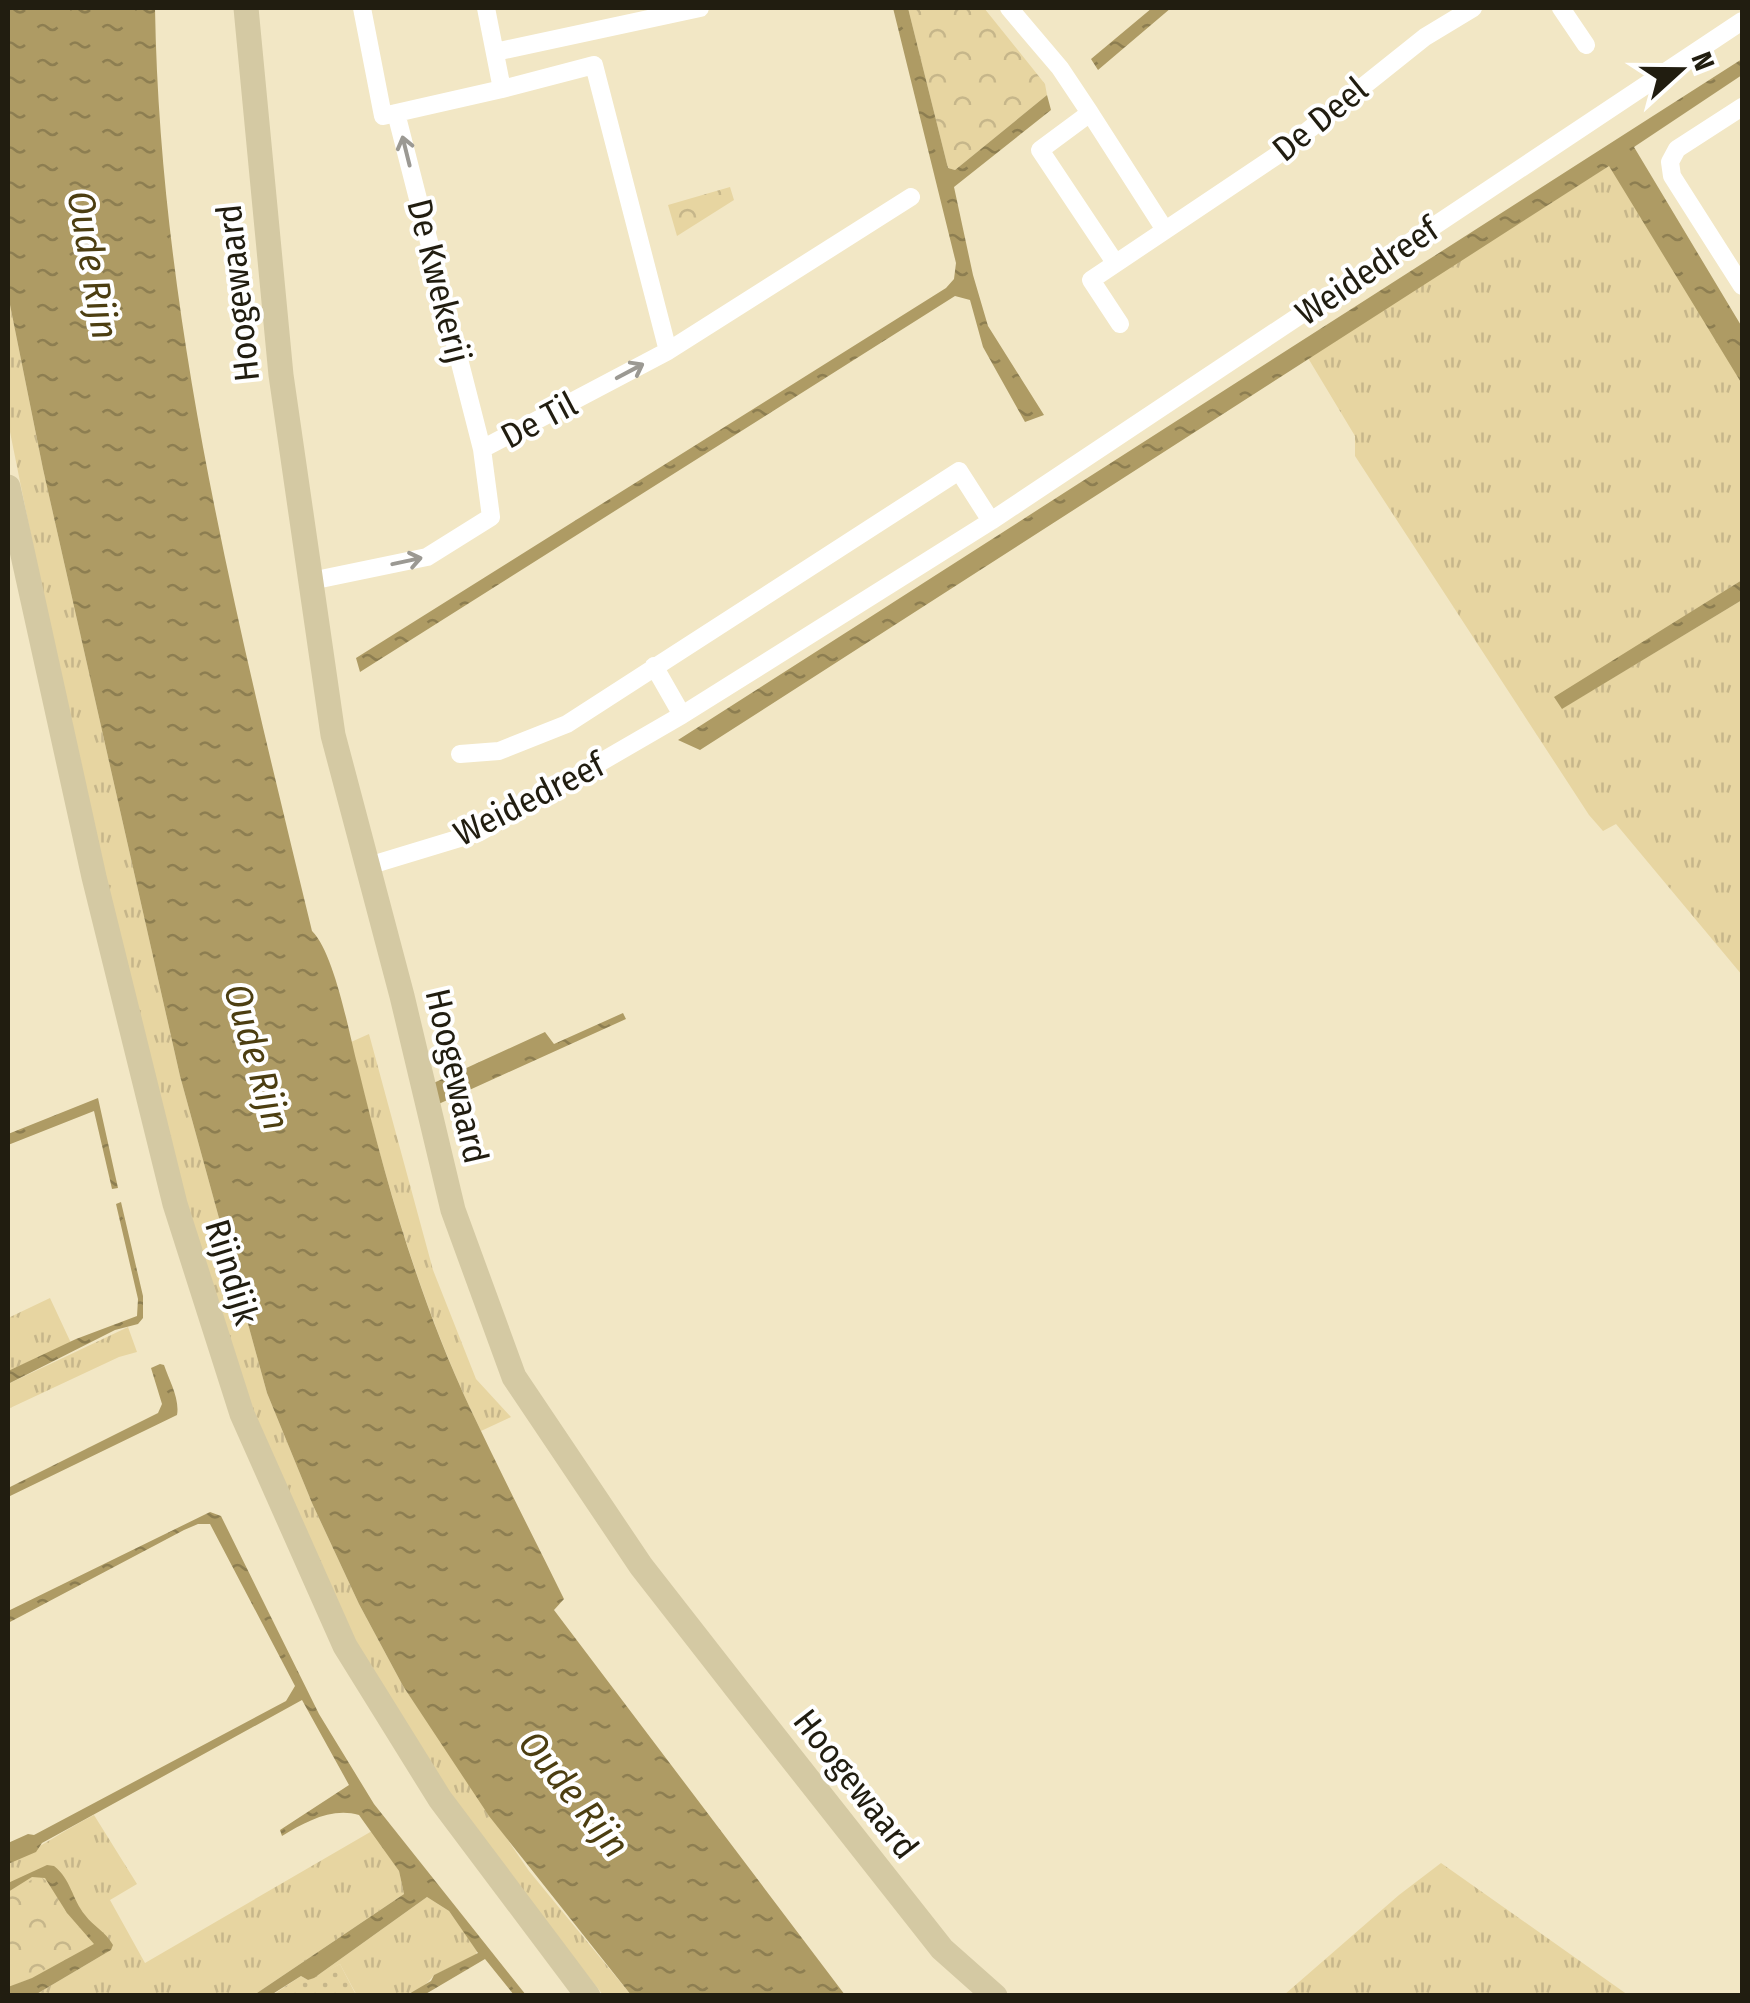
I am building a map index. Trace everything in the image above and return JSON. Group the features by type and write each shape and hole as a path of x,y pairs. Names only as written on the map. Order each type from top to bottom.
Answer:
{"street":[{"name":"Hoogewaard","path":"246,8 281,376 334,735 453,1210 514,1377 641,1566 942,1949 995,1996"},
{"name":"De Kwekerij","path":"362,8 383,116 396,112 482,449"},
{"path":"486,8 502,88"},
{"path":"495,52 696,8"},
{"path":"1009,8 1060,68 1165,230"},
{"name":"De Deel","path":"1114,262 1276,156 1424,37 1473,8"},
{"path":"1561,8 1586,45"},
{"name":"Weidedreef","path":"368,866 480,832 682,716 991,520 1742,21"},
{"path":"396,112 594,66 668,352"},
{"path":"1742,107 1677,149 1670,162 1672,176 1742,286"},
{"path":"1090,113 1040,150 1114,262 1091,280 1120,324"},
{"name":"De Til","path":"311,581 426,557 491,517 482,449 668,352 911,197"},
{"name":"Weidedreef","path":"460,754 499,751 567,724 960,471 991,520"},
{"name":"Rijndijk","path":"8,487 89,858 175,1204 242,1414 345,1646 440,1799 588,1996"},
{"path":"654,666 682,716"}],"green space":[{"path":"908,8 984,8 1045,84 1047,95 955,170 948,168"},
{"path":"1610,165 1742,380 1742,580 1555,698 1563,708 1742,600 1742,975 1616,824 1603,831 1589,815 1355,456 1355,436 1308,358"},
{"path":"730,187 734,200 677,236 668,205"},
{"path":"8,295 43,469 180,1076 267,1393 312,1503 403,1686 529,1871 631,1995 603,1995 439,1786 350,1638 235,1390 165,1149 56,660 8,422"},
{"path":"369,1034 433,1270 476,1379 511,1417 481,1431 440,1337 391,1191 351,1042"},
{"path":"50,1298 71,1343 8,1371 8,1318"},
{"path":"128,1327 137,1352 8,1409 8,1384"},
{"path":"94,1815 137,1884 110,1900 145,1963 372,1831 399,1871 404,1894 254,1995 35,1995 111,1950 8,1987 8,1864"},
{"path":"1441,1863 1628,1995 1284,1995"},
{"path":"39,1876 51,1884 67,1913 94,1944 9,1988 8,1892"},
{"path":"427,1897 449,1911 476,1955 399,1996 356,1994 340,1964 314,1978"},
{"path":"340,1964 355,1993 360,1995 271,1996 301,1976 308,1980"}],"water":[{"name":"Oude Rijn","path":"8,8 155,8 160,125 171,241 208,473 257,703 312,931 334,975 405,1240 470,1408 564,1599 554,1610 845,1995 631,1995 489,1816 403,1686 312,1503 267,1393 180,1076 43,469 8,295"},
{"path":"893,8 908,8 948,168 955,170 1047,95 1051,110 954,187 988,326 1044,415 1025,422 983,347 970,300 955,296 360,672 356,658 946,288 954,279 956,263"},
{"path":"1152,8 1171,8 1098,70 1091,59"},
{"path":"1742,59 1742,75 1634,147 1742,327 1742,384 1609,166 700,750 678,740"},
{"path":"1742,580 1742,600 1562,709 1554,697"},
{"path":"623,1013 626,1019 432,1107 427,1086 545,1032 554,1044"},
{"path":"98,1098 118,1188 112,1189 94,1111 8,1145 8,1134"},
{"path":"121,1202 143,1296 143,1318 138,1324 115,1330 8,1384 8,1371 137,1316 138,1299 116,1204"},
{"path":"164,1365 173,1390 177,1415 8,1497 8,1488 158,1413 162,1404 151,1368"},
{"path":"210,1512 221,1516 319,1714 374,1804 526,1995 514,1995 485,1959 424,1995 407,1995 431,1981 434,1975 478,1953 449,1911 427,1897 314,1978 301,1976 271,1995 254,1995 404,1894 399,1871 359,1815 329,1814 282,1836 280,1830 349,1785 302,1700 42,1843 36,1852 8,1864 8,1843 34,1835 286,1701 295,1686 210,1524 184,1530 8,1623 8,1611"},
{"path":"47,1865 60,1871 85,1915 113,1945 111,1950 35,1995 8,1995 8,1987 94,1944 67,1913 45,1878 32,1877 8,1892 8,1883"}]}
